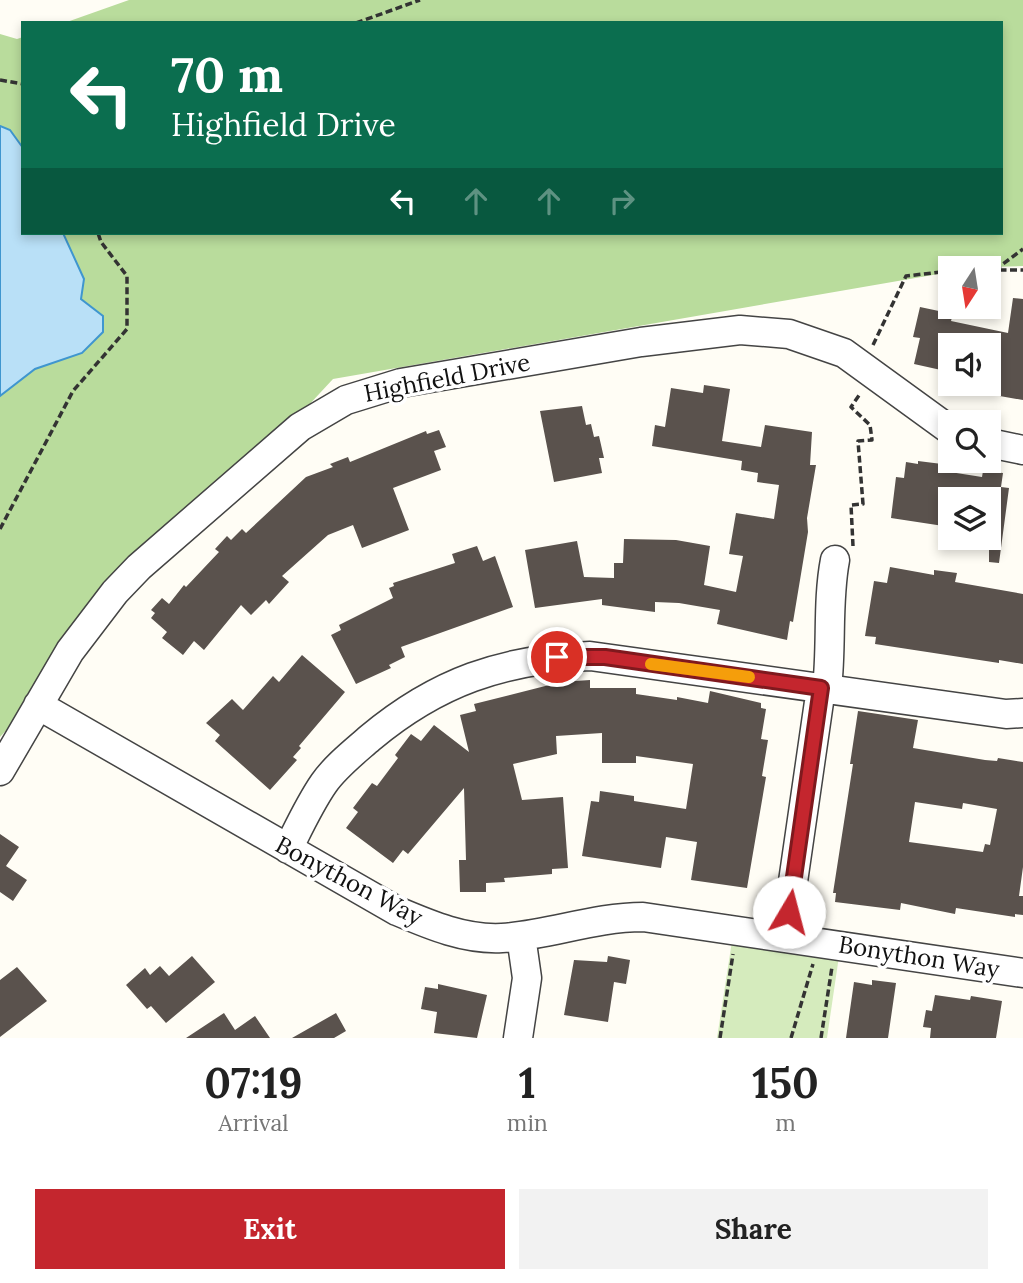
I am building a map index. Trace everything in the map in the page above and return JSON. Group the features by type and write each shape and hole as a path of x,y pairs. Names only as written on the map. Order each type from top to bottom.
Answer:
{"street":[{"name":"Highfield Drive","path":"0,772 89,623 139,567 300,427 346,400 401,383 640,342 740,330 789,334 844,353 938,424"},
{"path":"1001,445 1023,450"},
{"path":"785,937 830,660 830,588 835,560"},
{"path":"288,849 324,782 352,754 428,696 481,673 530,660 590,656 1006,714 1023,713"},
{"name":"Bonython Way","path":"38,705 397,911 433,926 466,935 500,938 521,936 617,917 673,920 1023,973"},
{"path":"518,1038 527,978 521,936"}],"path":[{"path":"362,21 420,0"},
{"path":"0,79 21,84"},
{"path":"0,529 73,391 127,329 127,276 98,235"},
{"path":"1001,266 1023,249"},
{"path":"1001,270 1023,270"},
{"path":"863,366 906,276 938,272"},
{"path":"835,560 832,558 834,548 854,545 851,505 863,504 858,441 872,440 870,425 851,407 859,395"},
{"path":"720,1038 737,930"},
{"path":"791,1038 827,943"},
{"path":"821,1038 827,943"}],"green space":[{"path":"129,0 1023,0 1023,266 1001,267 1001,256 938,256 938,274 333,379 0,737 0,34 21,38 21,235 1003,235 1003,21 70,21"},
{"path":"732,941 839,956 827,1038 717,1038"}],"water":[{"path":"0,126 10,130 21,145 21,235 64,235 84,279 81,299 103,316 103,332 82,353 35,369 0,396"}],"building":[{"path":"1013,298 1023,299 1023,400 1000,396 1001,333 938,333 938,369 914,364 920,338 913,337 920,307 938,311 938,319 952,319 1008,333"},
{"path":"704,385 730,389 722,441 761,447 765,425 812,432 810,465 816,465 807,518 808,532 793,622 790,621 787,640 717,624 720,610 679,603 655,602 655,612 602,605 602,599 535,608 525,550 577,541 584,577 614,578 614,563 623,563 624,539 676,540 710,546 704,585 736,592 743,556 729,554 736,513 774,519 779,485 757,482 758,473 741,470 742,461 652,446 655,425 665,427 671,388 703,393"},
{"path":"582,406 586,425 591,424 594,437 599,436 604,458 599,458 602,473 554,482 540,411"},
{"path":"439,430 446,447 434,451 441,470 393,488 409,530 362,548 353,525 328,535 282,576 289,582 269,604 266,600 251,615 241,605 204,650 194,641 183,655 162,638 167,632 151,618 155,613 151,610 162,598 169,604 184,585 186,587 219,552 215,549 227,536 231,540 242,529 246,533 306,477 333,467 330,464 348,457 350,462 426,431 427,434"},
{"path":"918,461 938,464 938,473 982,477 983,473 1003,473 1001,487 938,487 938,525 891,518 896,477 904,478 906,462 918,464"},
{"path":"1001,487 1009,488 1001,548"},
{"path":"477,546 483,561 495,556 513,607 401,647 405,657 389,665 391,668 356,684 331,635 341,630 339,625 393,598 389,588 394,586 393,583 455,563 452,554"},
{"path":"989,550 1001,550 999,563 989,562"},
{"path":"890,567 934,575 934,570 957,573 955,582 1023,594 1023,664 999,660 999,663 875,644 876,637 865,636 874,581 887,583"},
{"path":"302,655 345,692 299,746 301,748 293,757 297,760 270,790 215,741 220,735 206,723 232,699 243,710 273,676 279,682"},
{"path":"590,680 590,688 636,688 636,694 677,700 677,697 708,703 710,691 761,703 761,708 766,709 761,739 768,740 762,776 766,777 747,888 691,880 697,842 666,837 661,868 582,856 591,801 599,802 600,791 634,796 634,801 686,809 693,764 636,756 636,763 602,763 602,733 556,736 557,754 513,764 522,800 563,797 568,868 552,869 552,874 504,878 505,882 486,883 486,892 460,892 459,860 466,860 464,788 408,854 403,850 393,863 346,828 358,812 353,808 372,783 377,786 398,758 395,755 411,734 421,741 434,725 469,752 460,715 476,711 474,704 561,682"},
{"path":"858,711 918,720 913,748 985,760 997,761 998,758 1023,762 1023,867 1019,896 1023,896 1023,915 1015,914 1015,917 956,908 955,914 901,903 900,910 835,902 836,893 833,893 853,764 850,764","holes":["915,802 962,809 963,803 997,809 990,845 985,844 983,852 909,842"]},
{"path":"0,834 19,847 6,866 27,880 13,901 0,892"},
{"path":"192,956 215,982 166,1023 151,1006 147,1009 126,985 145,968 150,975 160,966 169,976"},
{"path":"608,956 630,960 626,984 614,982 608,1022 564,1015 574,960 607,962"},
{"path":"17,967 47,1001 0,1037 0,980"},
{"path":"872,980 896,983 888,1038 846,1038 854,982 872,985"},
{"path":"438,984 487,995 477,1038 434,1033 437,1012 421,1009 425,987 438,989"},
{"path":"935,995 970,1000 971,996 1002,1001 996,1038 930,1038 931,1028 923,1027 926,1010 932,1011"},
{"path":"224,1013 235,1030 255,1016 270,1038 186,1038"},
{"path":"336,1013 346,1031 334,1038 292,1038"}],"slow traffic":[{"path":"651,664 749,677"}],"route":[{"path":"557,657 605,657 821,688 789,912"}]}
